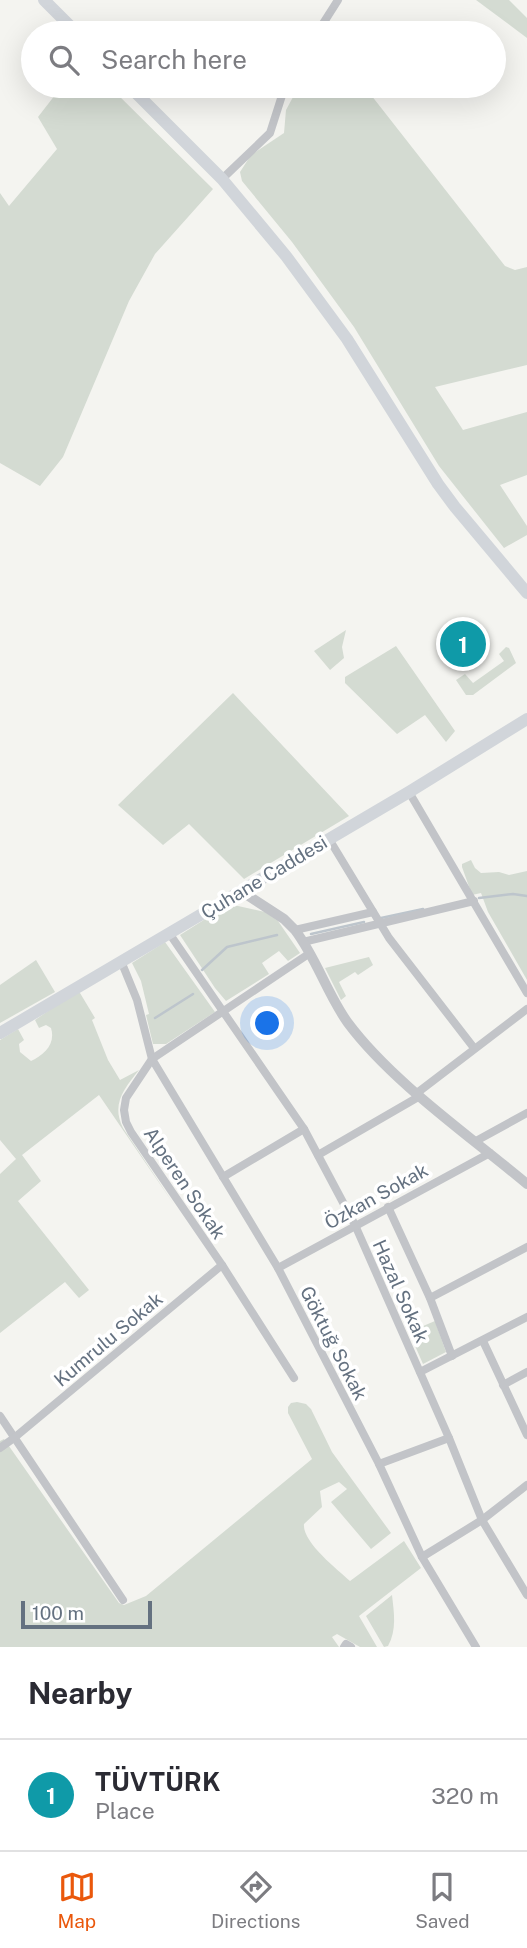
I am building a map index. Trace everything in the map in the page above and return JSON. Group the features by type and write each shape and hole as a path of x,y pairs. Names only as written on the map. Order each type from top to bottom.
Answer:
{"main road":[{"path":"44,0 65,21"},
{"path":"142,98 222,179 279,247 341,329 419,456 454,507 527,593"},
{"name":"Çuhane Caddesi","path":"0,1033 409,792 527,719"}],"street":[{"path":"325,21 338,0"},
{"path":"222,179 270,133 281,98"},
{"path":"409,792 527,993"},
{"path":"329,839 380,923 474,1048"},
{"path":"241,891 285,919 295,930 348,1023 378,1056 419,1094 527,1184"},
{"path":"303,942 474,901"},
{"path":"295,930 373,912"},
{"name":"Hazal Sokak","path":"169,933 304,1129 355,1225 449,1438 482,1520 527,1595"},
{"path":"121,961 136,1000 152,1059 310,953"},
{"path":"318,1155 419,1094 474,1048 527,1009"},
{"name":"Göktuğ Sokak","path":"152,1059 278,1268 379,1464 422,1557 476,1647"},
{"name":"Alperen Sokak","path":"152,1059 126,1098 126,1122 294,1378"},
{"path":"476,1141 527,1113"},
{"path":"223,1177 304,1129"},
{"name":"Özkan Sokak","path":"278,1268 490,1153"},
{"path":"388,1206 430,1298 452,1356"},
{"path":"430,1298 527,1247"},
{"name":"Kumrulu Sokak","path":"0,1448 222,1265"},
{"path":"420,1372 527,1317"},
{"path":"483,1340 527,1435"},
{"path":"503,1385 527,1372"},
{"path":"0,1416 123,1601"},
{"path":"379,1464 449,1438"},
{"path":"422,1557 482,1520 527,1485"}],"shaded area":[{"path":"476,0 509,0 527,18 527,38"},
{"path":"53,98 121,98 213,189 155,254 129,301 63,457 40,486 0,463 0,193 9,206 57,149 38,117"},
{"path":"292,98 373,98 505,266 515,270 527,267 527,365 435,387 463,430 527,412 527,475 500,485 527,526 527,535 504,548 439,466 354,327 292,242 242,181 240,172 251,155 284,133 286,110"},
{"path":"346,630 342,647 344,658 330,670 314,651"},
{"path":"396,646 455,731 446,742 425,715 397,734 345,683 345,677"},
{"path":"506,647 516,663 473,695 466,695 456,680 465,674 473,683 504,661 499,654"},
{"path":"233,693 349,816 244,879 189,824 163,845 118,805"},
{"path":"471,860 481,873 499,872 509,875 527,871 527,980 488,912 481,893 472,895 462,867 462,864"},
{"path":"229,904 265,912 278,921 300,953 288,961 279,951 262,963 269,974 226,1001 180,935"},
{"path":"165,942 215,1012 166,1044 153,1044 141,981 132,963"},
{"path":"369,957 373,965 358,975 355,972 339,982 346,996 341,1000 325,968"},
{"path":"36,960 55,992 0,1023 0,985"},
{"path":"76,992 80,993 95,1018 92,1020 108,1060 120,1080 139,1070 121,1097 118,1111 120,1119 123,1128 175,1206 99,1095 22,1155 41,1181 18,1201 89,1290 79,1298 65,1282 0,1333 0,1174 16,1159 0,1140 0,1040 18,1029 24,1040 19,1044 20,1052 31,1061 36,1059 48,1048 52,1034 51,1028 46,1025 39,1028 35,1020"},
{"path":"435,1321 446,1352 423,1364 409,1332"},
{"path":"291,1403 306,1404 311,1409 332,1452 391,1533 371,1549 331,1502 347,1489 339,1482 320,1491 322,1507 304,1524 314,1547 350,1581 404,1541 421,1568 359,1616 377,1647 360,1647 337,1634 332,1637 339,1647 0,1647 0,1441 4,1439 119,1603 124,1605 146,1596 312,1459 288,1413"},
{"path":"392,1595 394,1628 388,1646 384,1647 366,1616"}],"waterway":[{"path":"479,898 513,894 527,896"},
{"path":"381,918 423,909"},
{"path":"311,934 364,922"},
{"path":"202,970 227,947 277,935"},
{"path":"155,1018 193,994"}],"place":[{"name":"TÜVTÜRK","path":"463,644"}]}
